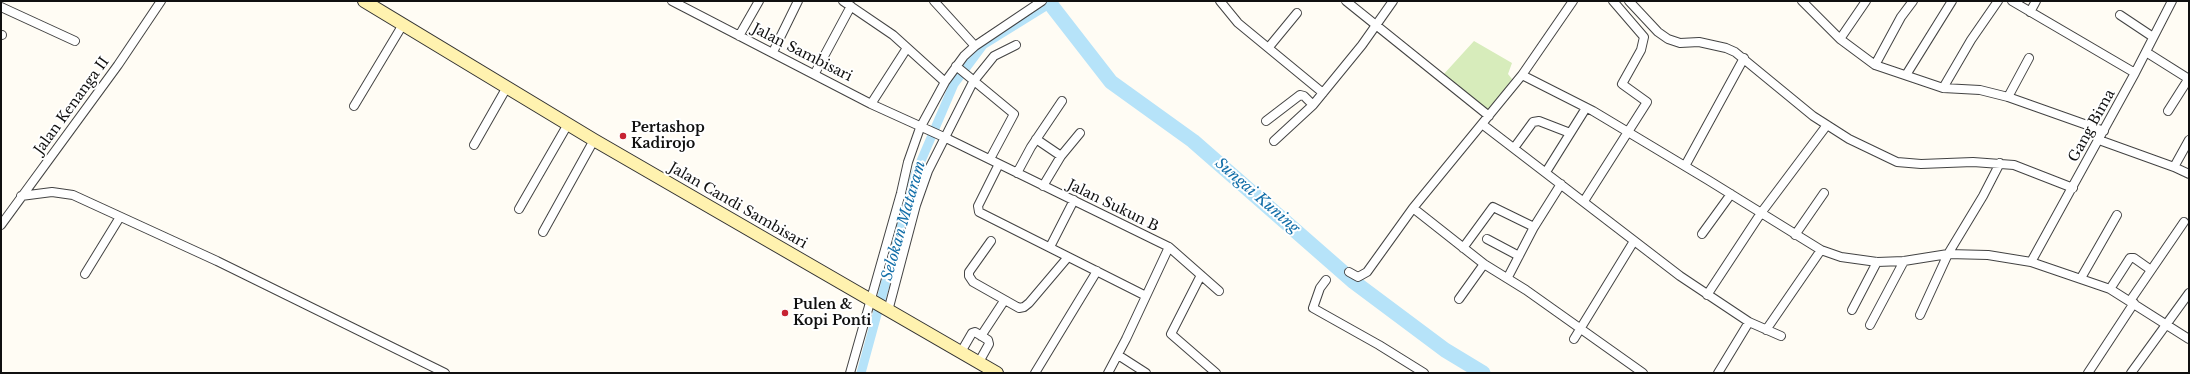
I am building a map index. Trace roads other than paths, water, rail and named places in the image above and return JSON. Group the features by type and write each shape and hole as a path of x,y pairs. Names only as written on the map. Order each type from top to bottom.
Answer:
{"street":[{"name":"Jalan Kenanga II","path":"3,220 118,65 161,1"},
{"name":"Jalan Candi Sambisari","path":"364,1 380,5 402,26 594,140 997,373"},
{"name":"Jalan Sambisari","path":"672,1 815,73 871,104 923,129"},
{"path":"739,36 759,1"},
{"path":"773,52 798,1"},
{"path":"843,1 893,35 945,82"},
{"path":"934,1 975,46"},
{"path":"850,373 901,193 908,162 945,82 975,46 1042,1"},
{"path":"1220,1 1238,23 1323,93"},
{"path":"1346,1 1375,26 1489,116"},
{"path":"1274,141 1313,105 1362,46 1393,1"},
{"path":"1349,272 1358,277 1367,272 1413,208 1522,75 1574,1"},
{"path":"1584,201 1646,102 1622,86 1622,83 1641,50 1644,37 1613,1"},
{"path":"1629,1 1658,32 1668,39 1680,44 1699,42 1726,48 1744,58 1827,126 1897,162 1921,164 1973,162 2014,165 2073,188"},
{"path":"1802,1 1840,39 1875,65 1942,88 1980,90 2008,97 2104,131"},
{"path":"1840,39 1866,1"},
{"path":"1875,65 1901,17 1913,1"},
{"path":"1906,75 1952,1"},
{"path":"1942,88 1971,40 1998,1"},
{"path":"2012,1 2135,73"},
{"path":"2030,12 2036,1"},
{"name":"Gang Bima","path":"2031,262 2104,131 2172,1"},
{"path":"815,73 851,6"},
{"path":"1,7 75,40"},
{"path":"1270,48 1297,13"},
{"path":"2120,14 2154,37"},
{"path":"354,106 402,26"},
{"path":"886,310 916,205 928,171 973,82 994,56 1016,45"},
{"path":"871,104 907,48"},
{"path":"2146,52 2189,78 2168,111"},
{"path":"1685,166 1744,58"},
{"path":"2008,97 2030,58"},
{"path":"957,68 1014,114 990,159"},
{"path":"1522,75 1586,108 1628,132 1821,250 1842,256 1877,262 1948,254 1988,255 2031,262 2110,289 2167,323 2189,339"},
{"path":"474,145 507,87"},
{"path":"1266,121 1300,95 1304,96 1313,105"},
{"path":"1018,173 1036,139 1062,101"},
{"path":"1546,172 1586,108"},
{"path":"1514,148 1533,122 1539,121 1570,133"},
{"path":"519,209 568,124"},
{"path":"1482,124 1584,201 1634,242 1707,295 1749,322 1781,336"},
{"path":"1707,295 1761,213 1827,126"},
{"name":"Jalan Sukun B","path":"923,129 938,134 1169,247 1108,373"},
{"path":"1043,186 1061,156 1080,133"},
{"path":"1036,139 1061,156"},
{"path":"543,232 594,140"},
{"path":"2099,140 2174,167 2189,174"},
{"path":"2174,167 2189,140"},
{"path":"1920,314 1948,254 1983,196 2000,163"},
{"path":"999,164 978,206 979,212 1146,296"},
{"path":"1508,277 1534,227 1561,184"},
{"path":"21,196 62,192 73,195 217,261 445,373"},
{"path":"1795,235 1824,192"},
{"path":"1702,234 1731,194"},
{"path":"1050,247 1074,200"},
{"path":"1463,248 1494,207 1534,227"},
{"path":"1413,208 1484,264 1508,277 1643,373"},
{"path":"2081,278 2117,215"},
{"path":"85,274 120,216"},
{"path":"2088,373 2151,270 2184,222"},
{"path":"1487,239 1519,256"},
{"path":"991,241 969,272 969,276 973,282 1004,301 1019,308 1024,308 1068,257"},
{"path":"1574,339 1634,242"},
{"path":"1169,247 1219,291"},
{"path":"1766,330 1821,250"},
{"path":"2110,289 2130,258 2134,258 2151,270"},
{"path":"1870,325 1904,260"},
{"path":"1852,310 1877,262"},
{"path":"1460,299 1484,264"},
{"path":"1035,373 1096,271"},
{"path":"1201,275 1171,334 1216,373"},
{"path":"1326,280 1320,288 1313,308 1379,345 1424,373"},
{"path":"2131,373 2188,297"},
{"path":"981,336 1004,301"},
{"path":"1718,373 1749,322"},
{"path":"961,352 972,333 975,332 988,340 989,344 979,362"},
{"path":"1118,355 1146,373"}],"waterway":[{"name":"Sungai Kuning","path":"1048,1 1111,82 1193,141 1354,282 1445,350 1483,373"},
{"name":"Selokan Mataram","path":"861,373 915,175 954,84 983,45 1054,1"}],"place":[{"name":"Pertashop Kadirojo","path":"623,136"},
{"name":"Pulen & Kopi Ponti","path":"785,313"}]}
